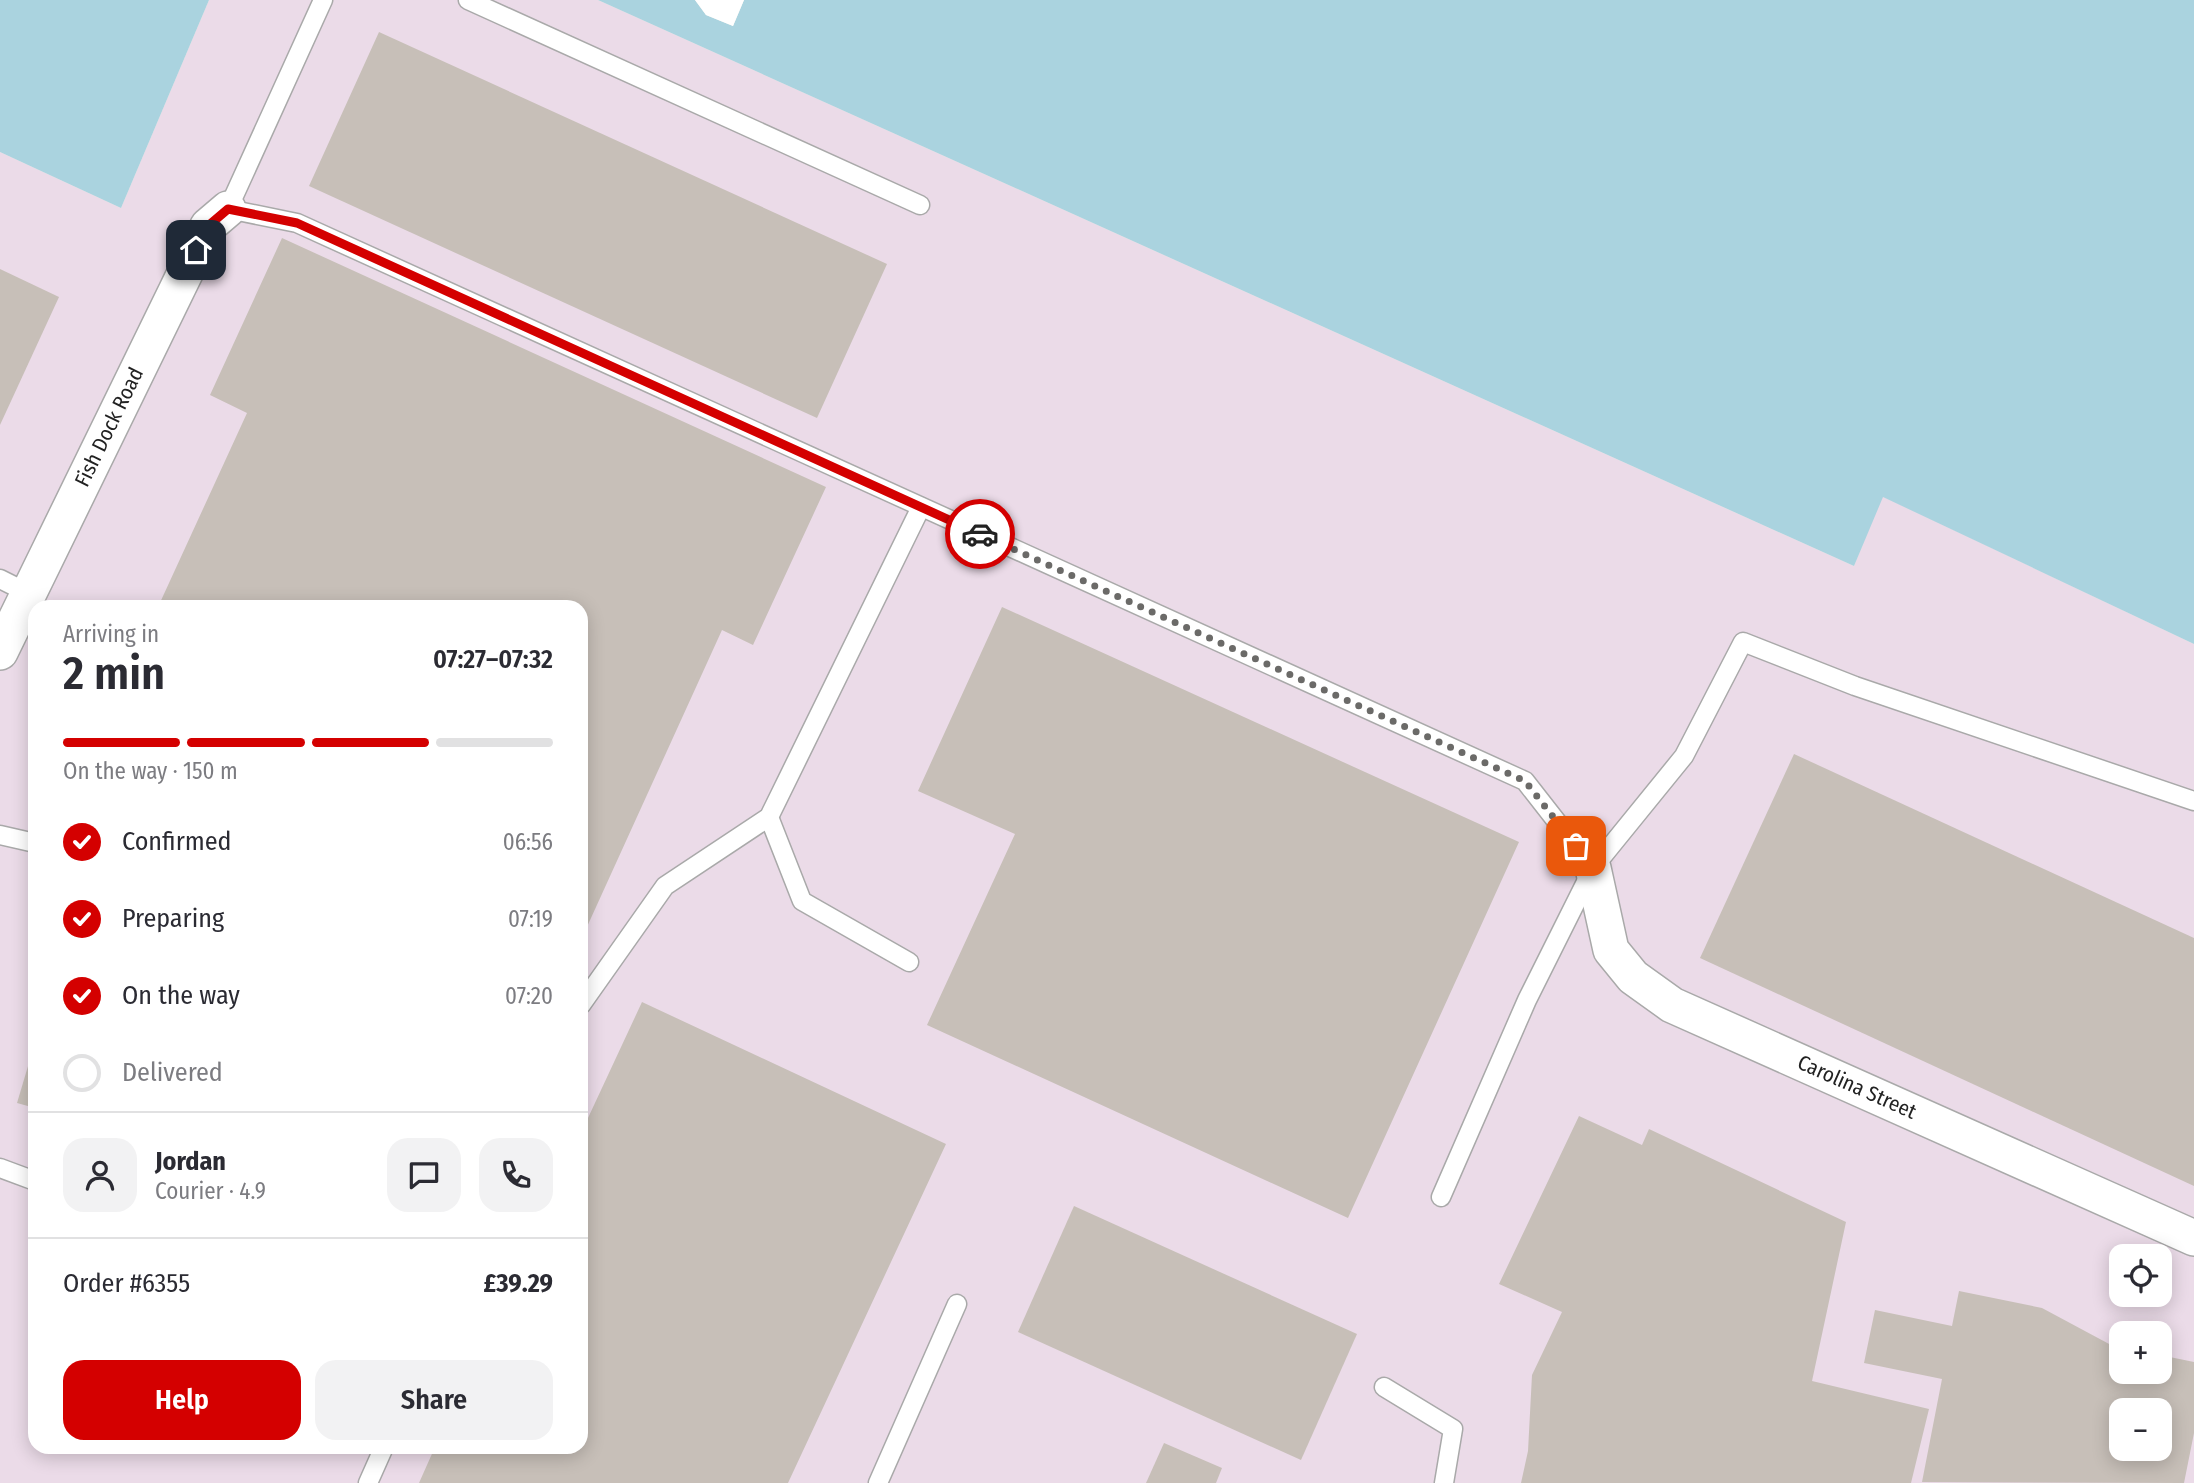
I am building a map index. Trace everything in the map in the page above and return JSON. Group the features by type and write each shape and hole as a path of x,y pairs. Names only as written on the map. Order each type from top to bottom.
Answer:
{"street":[{"name":"Fish Dock Road","path":"0,652 14,586 208,226 228,209"},
{"name":"Carolina Street","path":"1593,867 1611,950 1633,977 1672,1005 2194,1238"}],"lane":[{"path":"323,0 228,209 297,223 1525,781 1593,867"},
{"path":"468,0 920,205"},
{"path":"588,995 665,886 769,817 921,507"},
{"path":"1441,1197 1527,1000 1593,867 1684,756 1743,642 1855,686 2194,801"},
{"path":"769,817 802,901 909,962"},
{"path":"0,835 28,841"},
{"path":"0,1168 28,1178"},
{"path":"878,1483 957,1304"},
{"path":"1384,1387 1453,1429 1444,1483"},
{"path":"368,1483 381,1454"}],"shaded area":[{"path":"209,0 598,0 1854,566 1882,496 2194,644 2194,1483 0,1483 0,152 121,208"}],"water":[{"path":"0,0 209,0 121,208 0,152"},
{"path":"598,0 695,0 706,15 733,26 744,0 2194,0 2194,644 1883,497 1854,566"}],"pier":[{"path":"695,0 744,0 733,26 706,15"}],"building":[{"path":"379,32 887,264 817,418 309,186"},
{"path":"282,238 826,487 753,645 722,630 588,925 588,600 161,600 247,413 210,395"},
{"path":"0,269 59,297 0,425"},
{"path":"1002,607 1519,842 1348,1218 927,1025 1015,834 918,791"},
{"path":"1794,754 2194,938 2194,1186 1700,958"},
{"path":"642,1002 946,1144 788,1483 419,1483 432,1454 588,1454 588,1118"},
{"path":"28,1066 28,1106 17,1103"},
{"path":"1579,1116 1642,1145 1649,1129 1846,1222 1812,1381 1929,1409 1911,1483 1521,1483 1528,1451 1532,1375 1562,1312 1499,1284"},
{"path":"1074,1206 1357,1334 1301,1460 1018,1332"},
{"path":"1959,1291 2042,1308 2109,1344 2109,1384 2172,1384 2172,1357 2194,1362 2194,1433 2184,1483 1922,1482 1942,1379 1864,1363 1875,1310 1952,1326"},
{"path":"1164,1443 1222,1468 1216,1483 1146,1483"}],"way so far":[{"path":"980,534 1525,781 1576,846"}],"route":[{"path":"196,250 208,226 228,209 297,223 980,534"}]}
